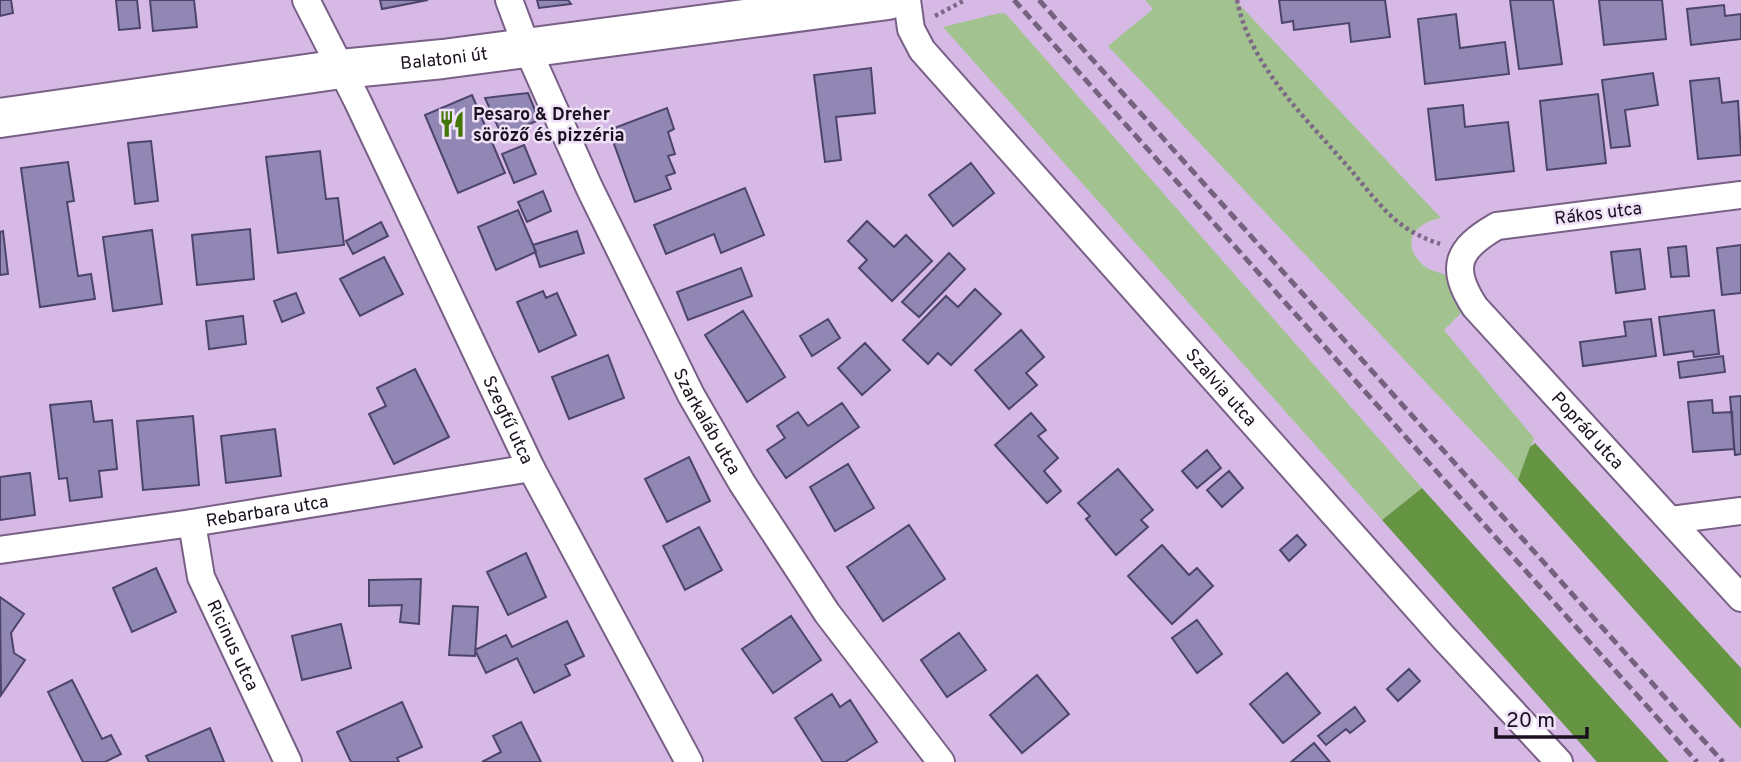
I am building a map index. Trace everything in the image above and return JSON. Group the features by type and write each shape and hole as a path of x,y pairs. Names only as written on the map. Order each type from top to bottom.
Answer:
{"main road":[{"name":"Balatoni út","path":"0,118 341,69 527,48 888,0"}],"street":[{"name":"Szegfű utca","path":"306,0 531,468 689,762"},
{"name":"Szarkaláb utca","path":"509,0 527,48 589,187 716,439 827,613 941,762"},
{"name":"Szalvia utca","path":"907,0 911,29 922,50 1444,638 1559,762"},
{"name":"Rákos utca","path":"1464,253 1477,238 1497,226 1741,195"},
{"name":"Poprád utca","path":"1464,253 1460,272 1462,287 1475,307 1741,598"},
{"name":"Rebarbara utca","path":"0,550 192,523 531,468"},
{"path":"1671,520 1741,511"},
{"name":"Ricinus utca","path":"192,523 201,577 288,762"}],"path":[{"path":"1237,0 1252,43 1278,82 1381,205 1404,227 1424,238 1464,253"}],"green space":[{"path":"1145,0 1235,0 1441,218 1418,229 1411,241 1412,248 1425,267 1448,276 1456,284 1466,308 1444,330 1534,438 1518,480 1108,46 1153,9"},
{"path":"1000,13 1006,14 1422,488 1382,520 943,27"},
{"path":"1535,443 1741,668 1741,729 1518,480 1530,447"},
{"path":"1422,488 1669,762 1597,762 1382,520"}],"building":[{"path":"0,0 11,0 13,13 0,16"},
{"path":"116,0 137,0 140,28 119,30"},
{"path":"150,0 194,0 197,27 153,31"},
{"path":"380,0 428,0 382,9"},
{"path":"537,0 568,0 571,4 539,8"},
{"path":"1279,0 1385,0 1390,37 1351,42 1349,23 1294,30 1293,21 1282,23"},
{"path":"1510,0 1553,0 1562,64 1519,69"},
{"path":"1599,0 1662,0 1666,39 1604,45"},
{"path":"1724,5 1725,16 1741,14 1741,39 1691,45 1687,9"},
{"path":"1456,14 1460,48 1505,42 1509,74 1425,84 1418,19"},
{"path":"871,68 875,113 836,117 841,160 825,162 814,75"},
{"path":"1653,73 1658,105 1625,110 1630,146 1611,148 1602,80"},
{"path":"1719,78 1722,103 1738,101 1741,155 1698,159 1690,81"},
{"path":"528,93 539,120 502,136 485,98"},
{"path":"1598,94 1606,163 1547,170 1540,101"},
{"path":"472,95 505,173 458,193 425,115"},
{"path":"1463,105 1465,127 1508,122 1514,171 1436,180 1428,109"},
{"path":"667,108 674,129 668,132 675,154 668,156 675,173 666,176 671,189 635,202 609,130"},
{"path":"151,141 158,201 135,204 128,143"},
{"path":"524,145 536,174 514,183 502,154"},
{"path":"320,151 326,199 338,198 344,245 278,253 266,157"},
{"path":"68,162 74,201 67,202 78,276 91,274 95,299 40,307 21,168"},
{"path":"971,163 994,193 953,226 929,195"},
{"path":"745,188 764,235 721,253 714,234 666,254 654,225"},
{"path":"543,191 551,211 527,222 518,202"},
{"path":"518,210 536,252 496,270 478,227"},
{"path":"867,221 894,247 906,235 932,261 892,301 859,268 867,260 848,241"},
{"path":"381,222 388,236 353,254 346,241"},
{"path":"250,229 254,279 197,285 192,235"},
{"path":"152,230 162,304 113,311 103,237"},
{"path":"3,231 8,274 0,275 0,232"},
{"path":"577,231 584,253 540,267 533,245"},
{"path":"1741,245 1741,293 1722,295 1717,248"},
{"path":"1686,246 1689,276 1671,277 1668,248"},
{"path":"1640,249 1645,289 1616,293 1611,252"},
{"path":"949,253 965,269 919,317 902,302"},
{"path":"384,257 403,294 360,316 340,279"},
{"path":"741,268 752,296 688,320 677,292"},
{"path":"975,289 1001,314 951,365 938,353 928,364 903,340 946,296 958,307"},
{"path":"543,291 546,298 557,293 576,335 539,352 517,302"},
{"path":"296,293 304,313 282,322 274,301"},
{"path":"1714,310 1719,354 1694,357 1693,351 1664,355 1659,317"},
{"path":"743,311 785,377 747,402 705,335"},
{"path":"243,316 246,344 209,349 206,321"},
{"path":"828,319 840,338 812,356 800,336"},
{"path":"1651,319 1656,356 1583,366 1580,342 1626,336 1624,322"},
{"path":"1021,330 1044,357 1026,373 1037,385 1009,409 975,370"},
{"path":"865,343 890,370 862,395 838,368"},
{"path":"608,355 624,398 569,419 552,377"},
{"path":"1723,356 1725,372 1680,378 1678,362"},
{"path":"415,369 449,437 394,464 369,414 386,406 377,388"},
{"path":"1741,396 1741,454 1735,455 1730,397"},
{"path":"1712,400 1713,413 1732,412 1734,449 1693,452 1688,402"},
{"path":"91,401 94,422 112,420 117,469 99,471 102,497 70,501 67,478 59,479 50,405"},
{"path":"842,403 859,427 786,478 767,450 785,438 777,426 798,412 808,426"},
{"path":"1031,413 1046,430 1038,436 1058,458 1044,471 1061,491 1047,503 995,445"},
{"path":"193,416 199,485 143,490 137,421"},
{"path":"275,429 281,476 226,483 221,436"},
{"path":"1207,450 1221,468 1197,488 1182,471"},
{"path":"689,457 710,501 667,522 645,479"},
{"path":"848,464 874,508 835,531 810,487"},
{"path":"1118,469 1153,510 1141,520 1148,527 1116,555 1086,519 1090,516 1078,503"},
{"path":"1229,471 1243,488 1222,507 1207,490"},
{"path":"30,473 35,515 0,520 0,477"},
{"path":"909,525 945,579 883,621 847,567"},
{"path":"699,527 722,570 685,590 663,546"},
{"path":"1297,535 1306,545 1289,561 1280,550"},
{"path":"1162,545 1189,575 1197,568 1213,586 1172,624 1128,576"},
{"path":"526,553 546,597 508,615 487,572"},
{"path":"156,568 176,612 132,632 113,588"},
{"path":"421,579 419,624 400,622 402,605 369,606 369,580"},
{"path":"0,597 24,614 11,633 14,653 25,660 1,695"},
{"path":"453,606 478,607 475,656 449,655"},
{"path":"791,616 821,660 773,693 742,649"},
{"path":"1197,620 1222,654 1197,673 1172,638"},
{"path":"567,621 584,656 565,665 570,675 534,693 517,658 486,673 475,650 506,635 512,647"},
{"path":"341,624 351,668 302,680 292,636"},
{"path":"959,633 986,670 947,697 921,660"},
{"path":"1409,669 1420,681 1398,701 1387,689"},
{"path":"1287,673 1320,713 1283,743 1250,704"},
{"path":"1037,675 1069,714 1022,753 990,715"},
{"path":"72,680 102,739 111,735 121,754 105,762 83,762 48,692"},
{"path":"832,694 840,707 850,700 877,742 845,762 823,762 795,718"},
{"path":"402,702 422,747 397,758 399,762 351,762 337,732"},
{"path":"1355,707 1365,721 1350,733 1346,729 1326,745 1318,736"},
{"path":"521,722 541,762 482,762 501,752 493,736"},
{"path":"210,728 224,762 149,762 146,756"},
{"path":"1314,743 1330,762 1291,762"}],"railway":[{"path":"1014,0 1697,762"},
{"path":"1039,0 1723,762"}],"place":[{"name":"Pesaro & Dreher söröző és pizzéria","path":"452,124"}]}
